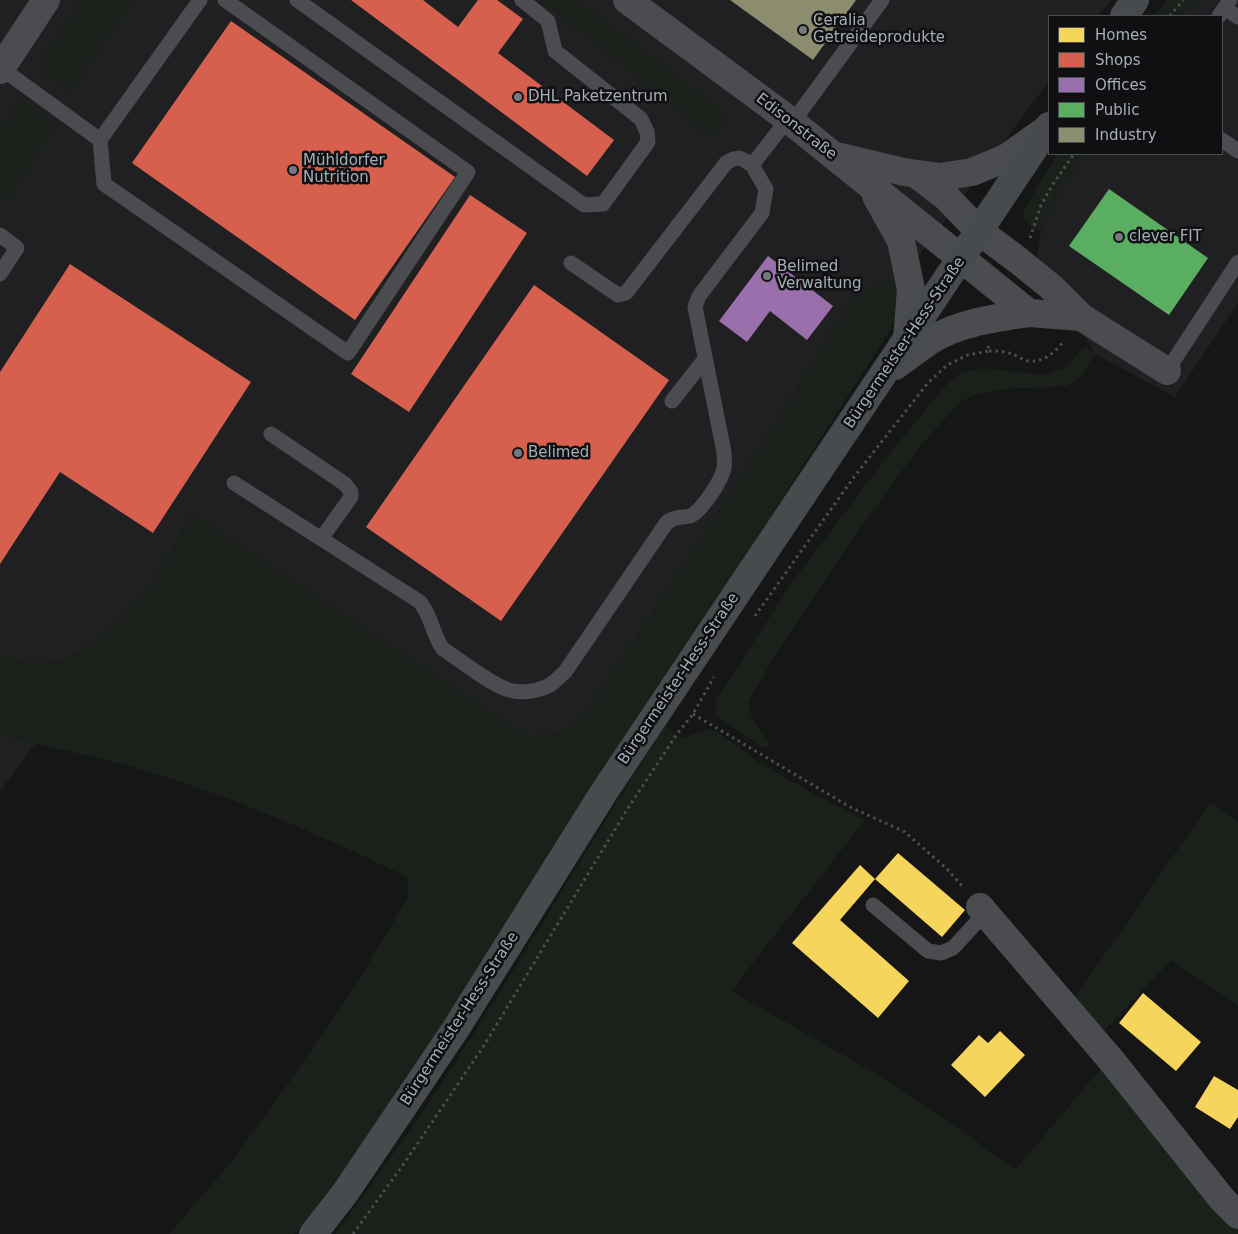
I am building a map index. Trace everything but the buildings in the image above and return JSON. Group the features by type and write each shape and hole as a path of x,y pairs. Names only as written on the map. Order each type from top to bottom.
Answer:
{"main road":[{"path":"1125,15 1135,0"},
{"name":"Bürgermeister-Hess-Straße","path":"313,1234 345,1192 456,1030 604,792 1048,128"}],"street":[{"path":"1,69 46,0"},
{"name":"Edisonstraße","path":"627,0 790,121 1030,313"},
{"path":"833,155 916,174 940,176 972,172 1006,158 1048,128"},
{"path":"916,174 946,196 979,231 1051,287 1081,317 1167,371"},
{"path":"869,184 901,241 911,289 907,340"},
{"path":"884,374 934,339 959,327 982,320 1030,313 1081,317"},
{"path":"983,910 1112,1060 1222,1199 1238,1216"}],"lane":[{"path":"200,0 100,140 104,184 348,352 468,172 225,0"},
{"path":"297,0 584,205 603,204 648,142 647,132 641,119 555,51 548,22 522,0"},
{"path":"752,165 790,121 882,0"},
{"path":"1225,8 1238,17"},
{"path":"1,69 100,140"},
{"path":"1223,141 1238,151"},
{"path":"234,483 420,602 428,612 438,642 443,649 497,684 510,690 525,691 539,689 551,684 565,672 667,522 676,517 689,516 698,511 718,483 725,468 724,452 695,307 699,296 762,213 766,189 752,165 742,159 733,158 726,163 626,293 618,295 570,263"},
{"path":"0,235 16,248 0,274"},
{"path":"1167,371 1238,262"},
{"path":"672,401 705,360"},
{"path":"271,434 345,484 351,492 351,497 321,539"},
{"path":"873,906 928,951 941,953 953,948 983,910"}],"path":[{"path":"1171,15 1183,0"},
{"path":"1019,261 1027,247 1041,205 1073,155"},
{"path":"751,622 854,477 927,384 947,366 968,355 990,351 1011,353 1027,361 1038,360 1048,356 1058,350 1081,317"},
{"path":"982,320 990,351"},
{"path":"353,1234 403,1165 483,1047 628,808 677,734 693,714 715,676"},
{"path":"693,714 850,807 905,832 947,869 983,910"}],"shaded area":[{"path":"0,0 1112,0 1098,15 1048,15 1048,82 899,283 850,304 756,455 585,716 559,733 527,737 191,515 152,586 116,626 83,650 64,660 32,664 0,656"},
{"path":"82,0 132,0 71,90 39,68 51,46"},
{"path":"539,0 575,0 727,115 710,136 564,17"},
{"path":"1167,0 1194,0 1182,15 1155,15"},
{"path":"1194,0 1238,0 1238,303 1175,397 1095,354 1037,257 1041,232 1049,209 1060,189 1084,155 1223,155 1223,15 1182,15"},
{"path":"21,101 54,124 8,200 0,198 0,130"},
{"path":"1058,155 1084,155 1060,189 1049,209 1041,232 1033,229 1022,215 1042,178"},
{"path":"882,281 899,283 900,307 892,327 733,575 571,820 399,1092 331,1188 295,1234 169,1234 232,1161 288,1084 364,971 408,898 408,877 305,830 201,789 129,766 0,733 0,656 32,664 64,660 83,650 116,626 152,586 191,515 527,737 559,733 585,716 756,455 850,304"},
{"path":"1086,347 1095,354 1077,381 1065,386 1010,389 981,393 969,397 959,403 921,445 861,527 776,654 748,702 751,715 770,744 764,748 717,717 715,706 717,698 796,577 894,448 947,384 963,373 982,368 1046,375 1065,368"},
{"path":"665,726 683,738 707,729 719,733 757,761 810,792 865,820 731,991 892,1083 1016,1169 1106,1062 1238,1224 1238,1234 335,1234 439,1088"},
{"path":"0,733 35,744 0,791"},
{"path":"1210,803 1238,821 1238,1006 1171,960 1102,1033 1073,1000"}],"place":[{"name":"Ceralia Getreideprodukte","path":"803,30"},
{"name":"DHL Paketzentrum","path":"518,97"},
{"name":"Mühldorfer Nutrition","path":"293,170"},
{"name":"clever FIT","path":"1119,237"},
{"name":"Belimed Verwaltung","path":"767,276"},
{"name":"Belimed","path":"518,453"}]}
